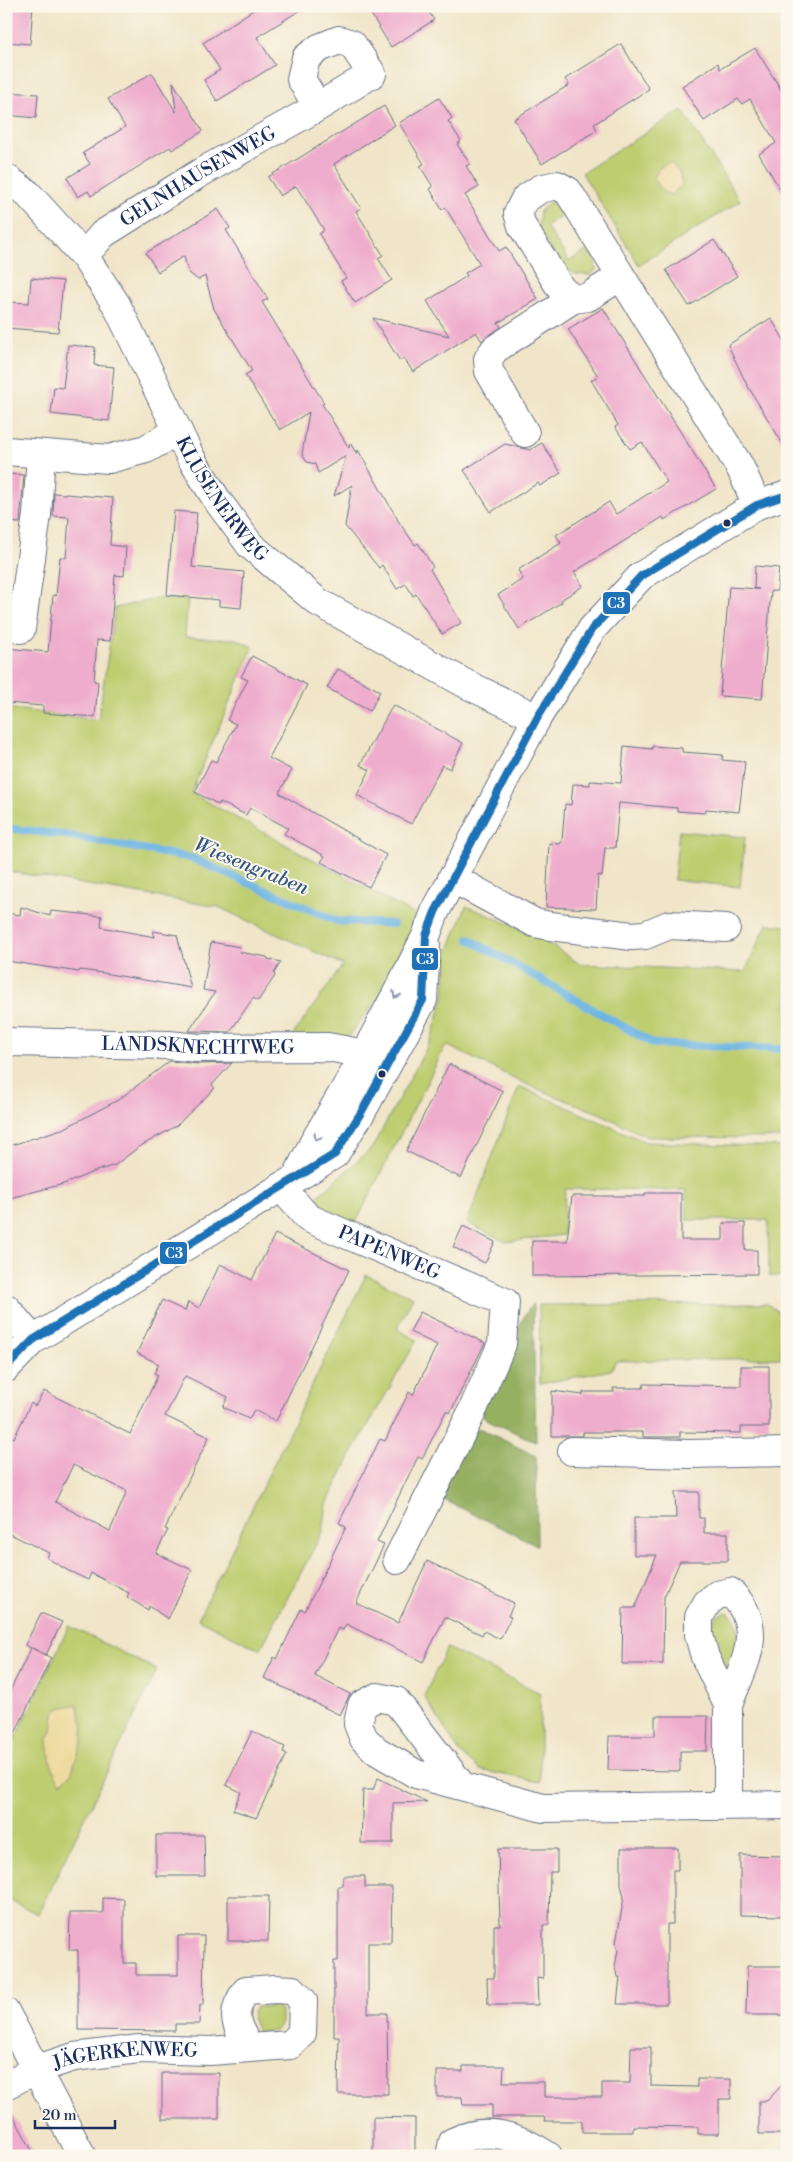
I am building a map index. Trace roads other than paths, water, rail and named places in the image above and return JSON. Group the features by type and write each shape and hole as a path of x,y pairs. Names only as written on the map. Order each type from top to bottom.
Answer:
{"street":[{"name":"GELNHAUSENWEG","path":"84,256 103,234 200,172 318,107"},
{"name":"KLUSENERWEG","path":"6,178 28,194 84,256 116,304 191,458 217,500 250,545 318,602 468,685 537,718"},
{"path":"573,299 561,289 522,226 518,213 524,199 540,189 556,185 568,191 740,467 757,505"},
{"path":"526,433 489,371 488,359 495,349 573,299 588,297 621,276"},
{"path":"6,451 109,459 146,449 178,431"},
{"path":"21,629 36,515 41,454"},
{"path":"6,1368 33,1340 334,1154 362,1111 376,1059 423,1000 426,936 434,912 537,718 592,629 641,576 757,505 787,495"},
{"path":"452,878 524,918 550,926 632,936 645,934 669,925 726,928"},
{"name":"LANDSKNECHTWEG","path":"6,1042 169,1045 198,1048 328,1047 376,1059"},
{"name":"PAPENWEG","path":"290,1182 308,1218 505,1302 502,1344 470,1416 398,1560"},
{"path":"6,1308 33,1340"},
{"path":"572,1451 690,1454 787,1452"},
{"path":"728,1705 728,1805"},
{"path":"462,1786 543,1808 787,1805"},
{"path":"6,2013 82,2156"},
{"name":"JÄGERKENWEG","path":"6,2084 36,2069 74,2057 139,2049 210,2051 250,2048"},
{"path":"450,2156 453,2142 469,2134 499,2134 529,2143 548,2156"}],"waterway":[{"name":"Wiesengraben","path":"6,828 64,835 191,858 337,921 393,924"},
{"name":"Wiesengraben","path":"469,939 654,1044 787,1049"}]}
